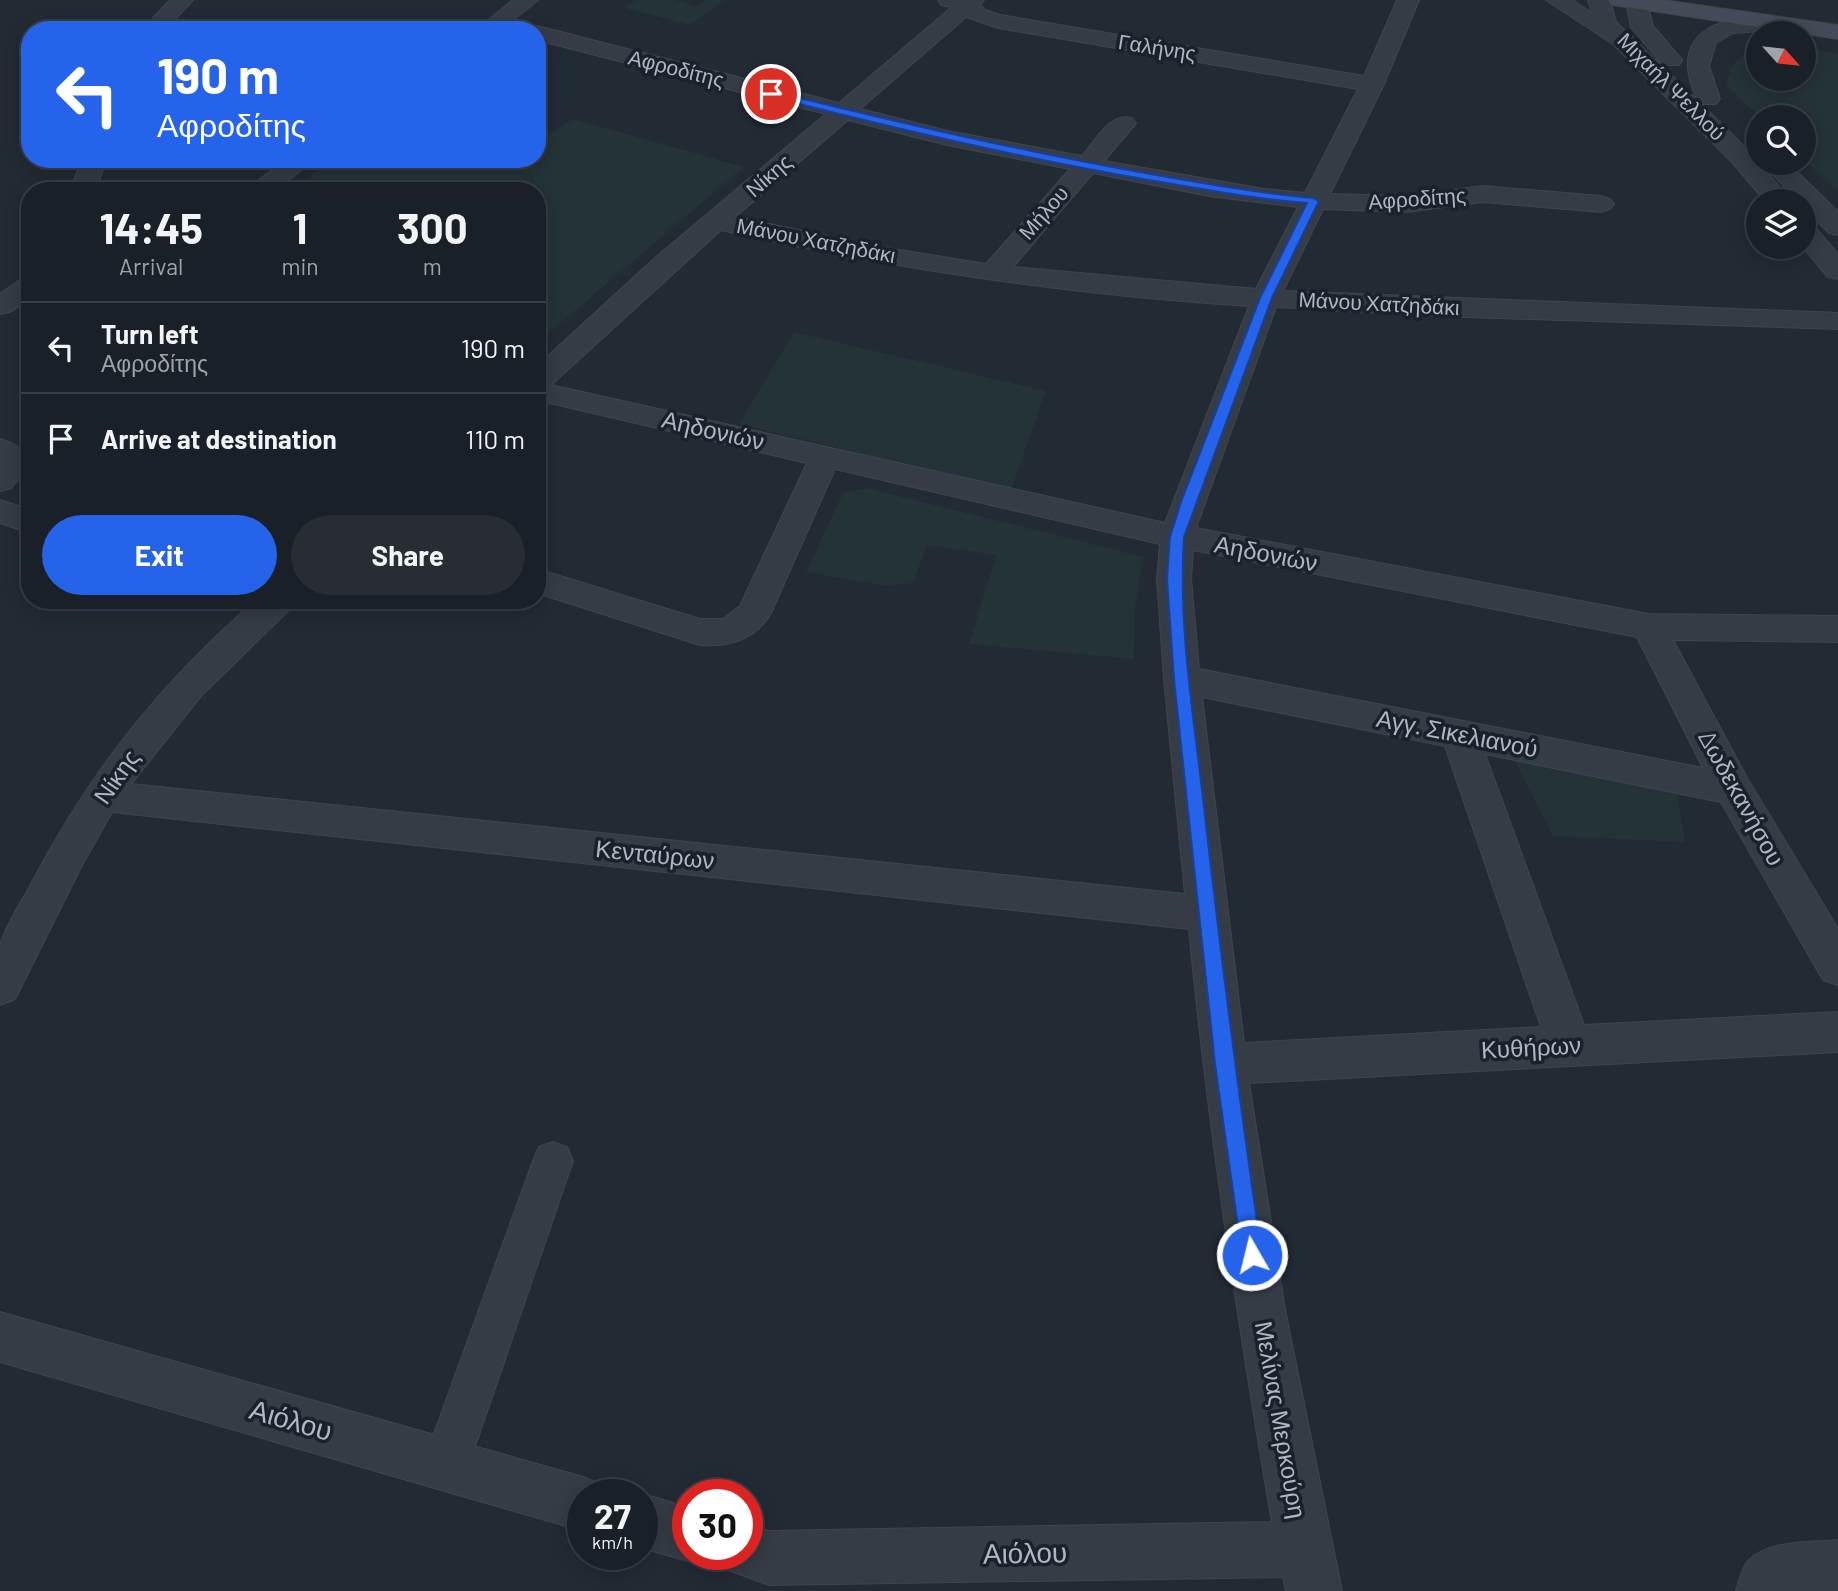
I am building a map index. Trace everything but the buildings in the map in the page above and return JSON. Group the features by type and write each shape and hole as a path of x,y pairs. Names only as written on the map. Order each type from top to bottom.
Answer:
{"main road":[{"path":"1707,0 1772,21"},
{"path":"1631,1 1761,21"},
{"path":"1816,29 1838,32"}],"street":[{"path":"162,21 182,0"},
{"path":"499,21 527,0"},
{"name":"Μελίνας Μερκούρη","path":"1309,1570 1260,1310 1224,1064 1182,679 1174,579 1177,537 1266,298 1372,84 1408,0"},
{"path":"1557,0 1628,44"},
{"name":"Μιχαήλ Ψελλού","path":"1599,0 1606,24 1741,157 1768,189"},
{"name":"Μιχαήλ Ψελλού","path":"1631,1 1642,27 1708,99 1746,136"},
{"name":"Γαλήνης","path":"963,2 977,15 998,21 1372,84"},
{"name":"Νίκης","path":"546,376 665,264 843,112 963,2"},
{"path":"1708,99 1697,64 1703,43 1719,28 1746,26"},
{"name":"Αφροδίτης","path":"546,35 947,138 1085,166 1264,197 1405,204 1483,194 1601,204"},
{"name":"Μήλου","path":"993,273 1124,123"},
{"path":"270,182 291,168"},
{"path":"1786,175 1838,227"},
{"name":"Μάνου Χατζηδάκι","path":"716,221 860,252 993,273 1098,285 1266,298 1838,321"},
{"path":"1816,245 1838,271"},
{"path":"0,306 21,292"},
{"name":"Αηδονιών","path":"546,385 825,457 1177,537 1649,627 1838,629"},
{"path":"0,449 12,458 13,466 0,481"},
{"path":"546,584 701,632 716,634 732,631 746,624 754,613 825,457"},
{"path":"0,511 21,519"},
{"name":"Νίκης","path":"0,986 103,796 169,706 231,642 254,609"},
{"name":"Δωδεκανήσου","path":"1649,627 1733,789 1838,967"},
{"name":"Αγγ. Σικελιανού","path":"1182,679 1733,789"},
{"path":"1460,735 1569,1045"},
{"name":"Κενταύρων","path":"103,796 1208,915"},
{"name":"Κυθήρων","path":"1224,1064 1838,1032"},
{"name":"Αιόλου","path":"0,1337 567,1499"},
{"name":"Αιόλου","path":"763,1567 1309,1570"},
{"path":"1764,1591 1767,1581 1780,1573 1838,1568"}],"lane":[{"path":"446,1464 553,1161"}],"shaded area":[{"path":"636,0 675,0 697,6 706,0 724,0 690,25 625,8"},
{"path":"1816,49 1838,54 1838,192 1816,172 1816,105 1747,105 1727,86 1729,72 1745,54 1746,91 1816,91"},
{"path":"573,119 744,167 546,335 546,182 302,182 323,168 546,168 546,137"},
{"path":"794,332 1046,391 1011,490 739,424"},
{"path":"866,488 1143,557 1135,608 1134,659 969,644 996,555 927,545 913,583 888,586 806,572 843,493"},
{"path":"1510,751 1676,786 1685,842 1553,836"}],"route":[{"path":"771,94 918,132 1023,155 1264,197 1313,201 1266,298 1188,502 1177,537 1174,579 1182,679 1224,1064 1252,1255"}]}
